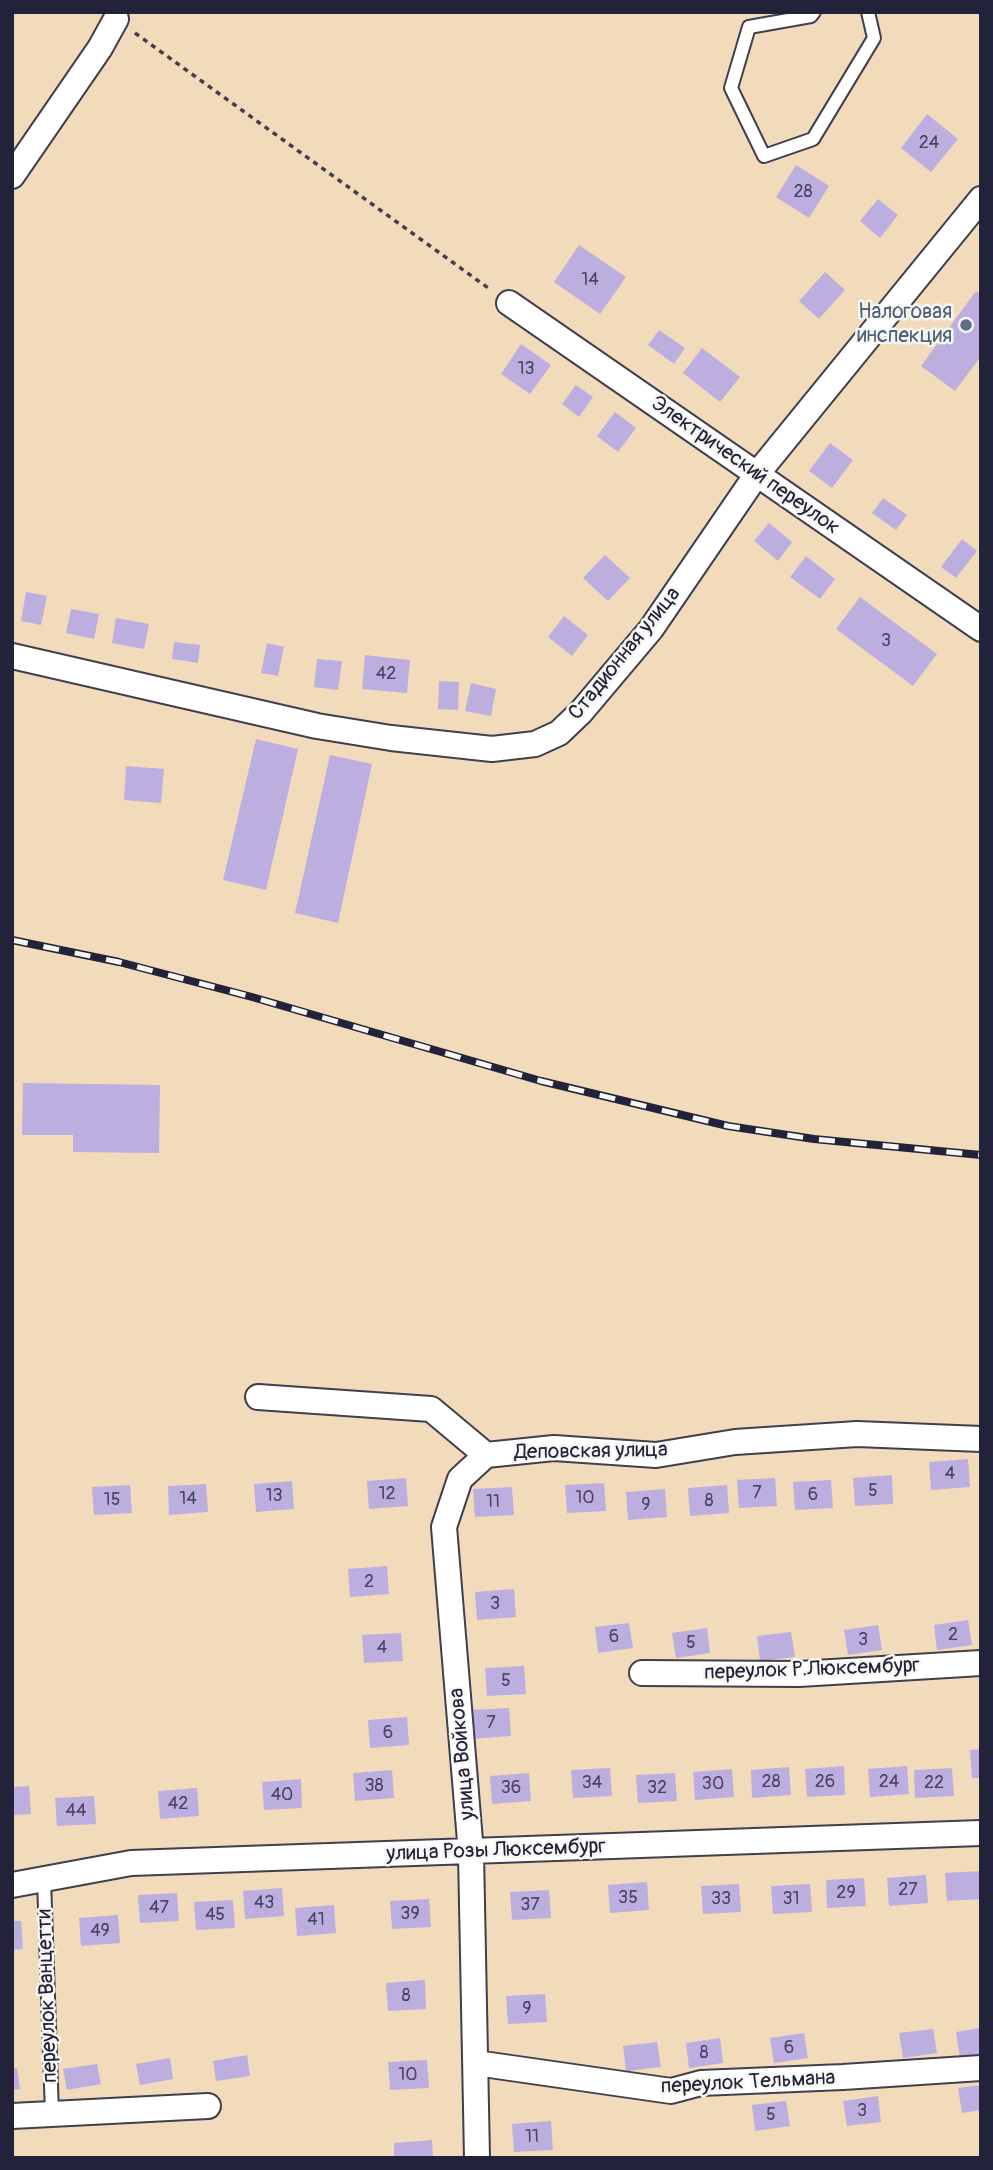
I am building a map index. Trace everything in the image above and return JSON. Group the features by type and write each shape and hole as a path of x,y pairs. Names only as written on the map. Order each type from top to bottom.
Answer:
{"street":[{"path":"12,176 119,21"},
{"name":"Стадионная улица","path":"12,656 317,726 391,738 492,749 535,744 559,733 582,712 651,629 757,474 981,200"},
{"name":"Электрический переулок","path":"509,303 981,629"},
{"name":"Деповская улица","path":"258,1397 431,1409 486,1455 554,1448 656,1454 735,1442 857,1434 981,1439"},
{"name":"улица Войкова","path":"477,2158 471,1853 444,1527 460,1479 486,1455"},
{"name":"переулок Р.Люксембург","path":"642,1673 799,1674 981,1663"},
{"name":"улица Розы Люксембург","path":"12,1885 131,1863 981,1833"},
{"name":"переулок Тельмана","path":"475,2063 671,2091 701,2083 843,2077 981,2067"},
{"name":"переулок Ванцетти","path":"12,2116 208,2106"}],"lane":[{"path":"814,12 811,16 749,27 731,88 764,156 813,139 874,38 869,12"},
{"name":"переулок Ванцетти","path":"44,1879 52,2114"}],"path":[{"path":"119,21 509,303"}],"building":[{"path":"927,114 958,139 931,172 901,148"},
{"path":"796,165 829,186 809,218 776,197"},
{"path":"878,199 898,215 880,238 860,221"},
{"path":"579,245 626,277 600,314 554,282"},
{"path":"825,272 845,290 819,319 799,301"},
{"name":"Налоговая инспекция","path":"976,291 981,295 981,356 955,391 921,366"},
{"path":"659,330 685,348 674,364 648,345"},
{"path":"521,344 551,365 530,394 501,374"},
{"path":"702,348 740,377 720,402 683,373"},
{"path":"576,385 593,397 579,417 562,404"},
{"path":"615,412 636,428 618,452 597,436"},
{"path":"830,443 853,460 832,488 809,471"},
{"path":"883,498 907,515 896,530 872,513"},
{"path":"769,523 792,542 778,561 754,541"},
{"path":"962,539 977,551 956,578 941,567"},
{"path":"605,555 630,578 608,601 583,578"},
{"path":"806,556 835,579 820,599 790,577"},
{"path":"26,592 47,596 41,625 21,621"},
{"path":"860,597 937,654 913,686 836,629"},
{"path":"71,609 99,614 94,639 66,633"},
{"path":"564,616 588,635 572,656 548,637"},
{"path":"116,618 149,624 144,649 112,643"},
{"path":"174,642 200,645 198,663 172,659"},
{"path":"267,643 284,647 278,676 261,673"},
{"path":"365,655 410,660 407,693 362,689"},
{"path":"317,659 342,661 338,690 314,687"},
{"path":"439,681 459,682 458,710 438,709"},
{"path":"471,683 496,689 491,716 465,711"},
{"path":"256,739 298,749 266,890 223,880"},
{"path":"330,755 372,764 338,923 295,913"},
{"path":"126,766 164,769 161,803 124,800"},
{"path":"23,1083 160,1085 159,1153 73,1152 73,1135 22,1135"},
{"path":"968,1459 970,1487 931,1490 929,1462"},
{"path":"892,1475 893,1504 855,1506 853,1478"},
{"path":"406,1478 408,1506 369,1509 367,1481"},
{"path":"775,1478 777,1506 739,1508 737,1480"},
{"path":"831,1480 833,1508 795,1510 793,1482"},
{"path":"292,1481 294,1509 256,1512 254,1484"},
{"path":"604,1483 606,1511 567,1513 565,1485"},
{"path":"206,1484 208,1512 169,1515 168,1486"},
{"path":"130,1485 132,1513 94,1515 92,1487"},
{"path":"727,1485 729,1513 690,1516 688,1488"},
{"path":"512,1487 514,1515 475,1517 473,1489"},
{"path":"665,1489 667,1517 628,1520 626,1492"},
{"path":"387,1566 389,1594 350,1597 348,1569"},
{"path":"514,1589 516,1617 477,1620 475,1592"},
{"path":"968,1620 972,1645 937,1650 934,1625"},
{"path":"629,1623 633,1648 598,1653 595,1627"},
{"path":"878,1625 882,1650 848,1655 844,1630"},
{"path":"707,1628 710,1653 676,1658 672,1633"},
{"path":"791,1632 795,1657 760,1661 757,1636"},
{"path":"401,1633 403,1661 364,1663 362,1635"},
{"path":"524,1666 526,1694 487,1696 485,1668"},
{"path":"509,1708 511,1736 472,1739 470,1710"},
{"path":"407,1717 409,1745 370,1748 368,1720"},
{"path":"981,1749 981,1778 972,1778 970,1750"},
{"path":"844,1766 845,1795 807,1797 805,1769"},
{"path":"907,1766 909,1794 870,1797 868,1769"},
{"path":"789,1767 791,1795 752,1798 751,1770"},
{"path":"610,1768 612,1796 573,1798 571,1770"},
{"path":"952,1768 954,1796 915,1798 914,1770"},
{"path":"732,1769 734,1797 695,1800 693,1772"},
{"path":"392,1770 394,1798 355,1801 353,1773"},
{"path":"529,1773 531,1801 492,1804 490,1776"},
{"path":"675,1773 677,1801 638,1803 636,1775"},
{"path":"301,1779 302,1808 264,1810 262,1782"},
{"path":"29,1786 31,1814 12,1815 12,1787"},
{"path":"197,1788 199,1816 160,1819 158,1791"},
{"path":"94,1796 96,1824 57,1826 55,1798"},
{"path":"981,1871 981,1899 947,1901 945,1873"},
{"path":"926,1875 928,1903 889,1906 887,1878"},
{"path":"864,1878 866,1906 827,1908 826,1880"},
{"path":"647,1882 649,1910 610,1913 608,1885"},
{"path":"739,1884 741,1912 703,1914 701,1886"},
{"path":"810,1884 812,1912 773,1914 771,1886"},
{"path":"282,1888 284,1916 245,1919 243,1891"},
{"path":"549,1890 551,1918 512,1920 510,1892"},
{"path":"177,1893 179,1921 140,1923 138,1895"},
{"path":"429,1899 431,1927 392,1929 390,1901"},
{"path":"233,1900 235,1928 196,1930 194,1902"},
{"path":"334,1905 336,1933 297,1936 295,1908"},
{"path":"118,1915 120,1943 81,1946 79,1918"},
{"path":"12,1921 21,1921 23,1949 12,1950"},
{"path":"425,1980 426,2009 388,2011 386,1983"},
{"path":"545,1994 547,2022 508,2024 506,1996"},
{"path":"981,2028 981,2054 960,2057 956,2032"},
{"path":"933,2029 937,2053 903,2058 899,2033"},
{"path":"804,2033 808,2058 774,2063 770,2038"},
{"path":"720,2038 723,2063 689,2068 686,2043"},
{"path":"657,2042 661,2067 626,2071 623,2046"},
{"path":"247,2055 250,2076 216,2081 213,2061"},
{"path":"170,2058 173,2079 140,2085 136,2064"},
{"path":"427,2060 429,2088 390,2090 388,2062"},
{"path":"97,2064 101,2084 67,2090 63,2069"},
{"path":"17,2068 20,2089 12,2090 12,2069"},
{"path":"981,2085 981,2110 962,2113 958,2088"},
{"path":"878,2096 881,2122 847,2126 843,2101"},
{"path":"786,2101 790,2126 755,2131 752,2105"},
{"path":"551,2121 553,2150 514,2152 512,2124"},
{"path":"432,2140 433,2158 394,2158 394,2143"}],"railway":[{"path":"12,940 119,962 252,997 541,1081 728,1126 814,1139 981,1155"}],"place":[{"name":"Налоговая инспекция","path":"966,325"}]}
